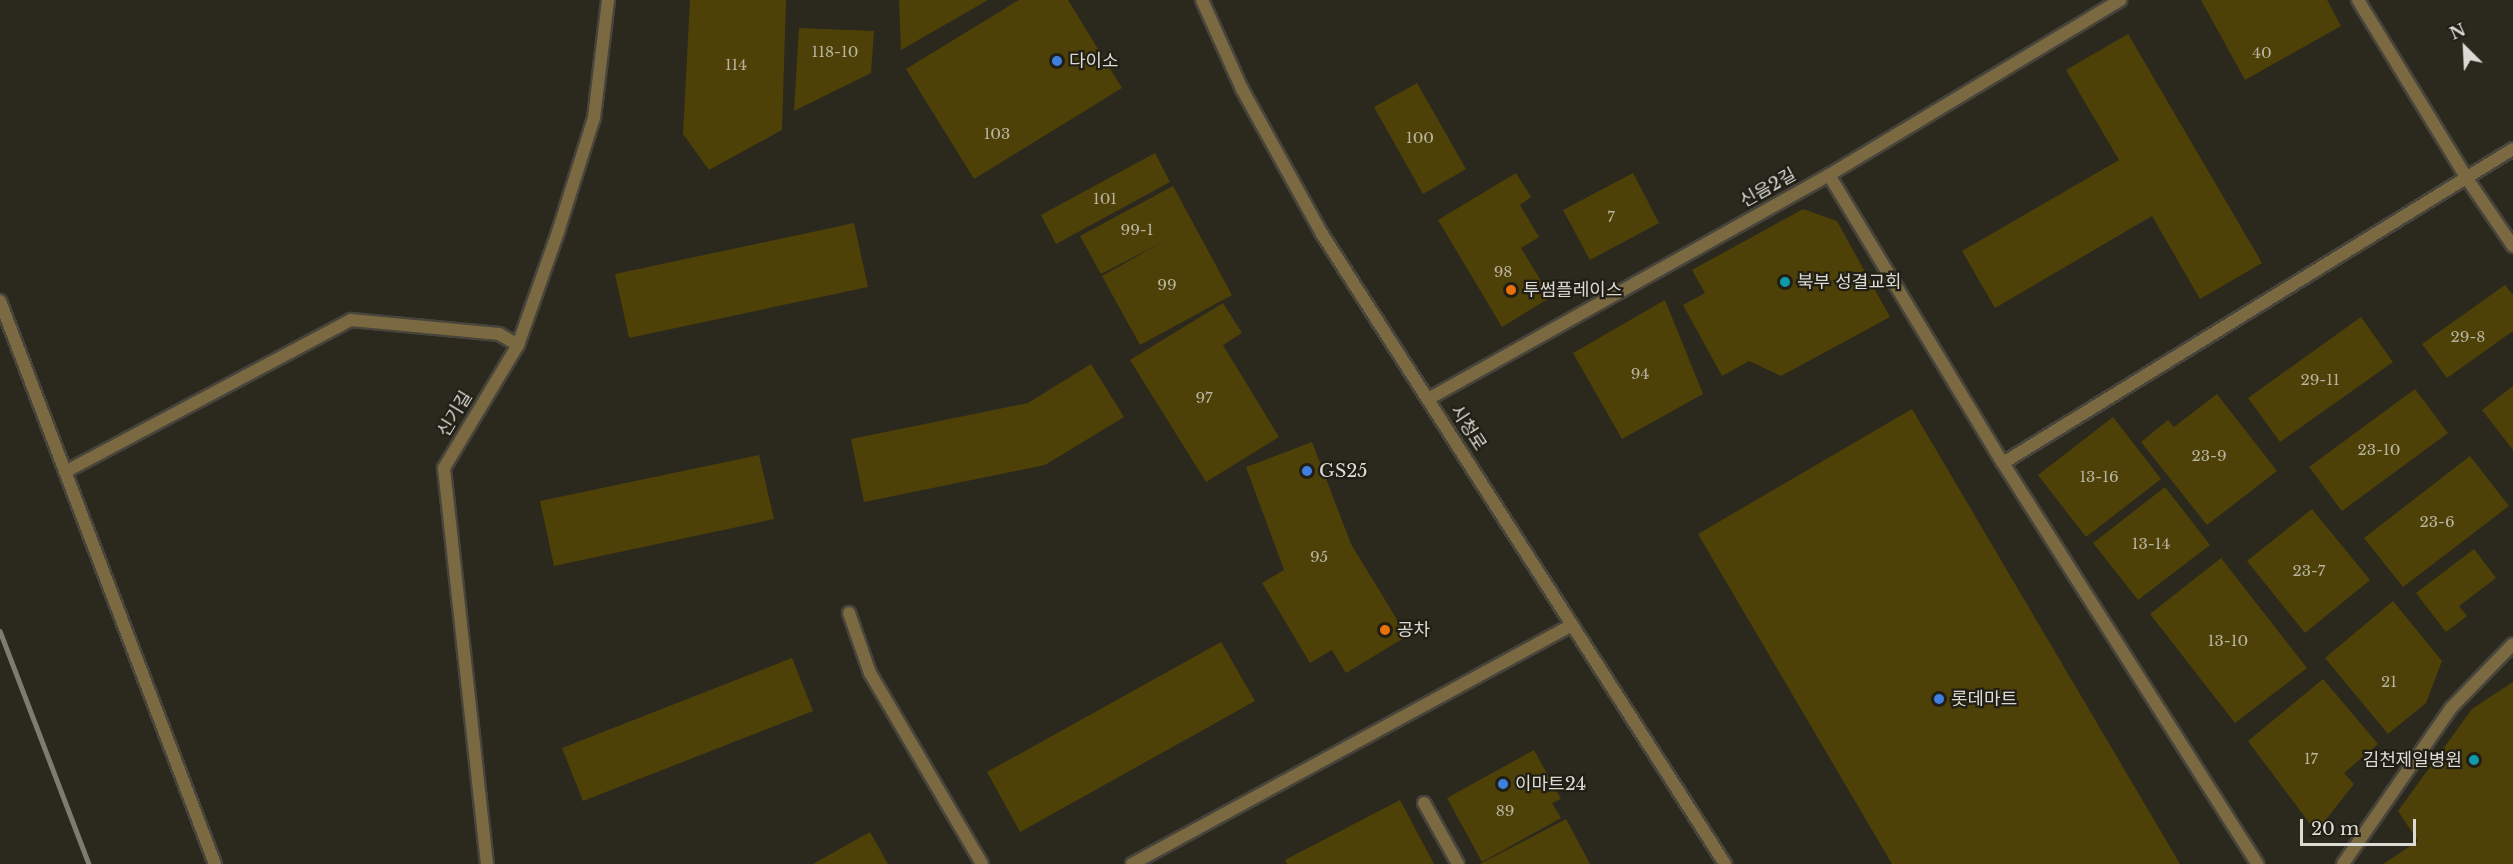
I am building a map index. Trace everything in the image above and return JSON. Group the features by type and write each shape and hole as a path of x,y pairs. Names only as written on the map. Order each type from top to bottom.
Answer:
{"street":[{"name":"신기길","path":"487,864 444,468 518,345 594,118 608,0"},
{"name":"시청로","path":"1202,0 1242,89 1322,234 1725,864"},
{"name":"신음2길","path":"1428,399 1829,175 2120,0"},
{"path":"2358,0 2468,180 2513,246"},
{"path":"2003,464 2468,180 2513,149"},
{"path":"1829,175 2003,464 2257,864"},
{"path":"0,301 215,864"},
{"path":"65,471 351,320 499,334 518,345"},
{"path":"849,613 875,682 982,864"},
{"path":"1131,864 1572,625"},
{"path":"2343,864 2451,708 2513,644"},
{"path":"1424,804 1458,864"}],"building":[{"path":"690,0 786,0 782,130 709,170 683,134"},
{"path":"899,0 988,0 901,50"},
{"path":"1019,0 1068,0 1122,88 974,179 906,69"},
{"path":"2201,0 2327,0 2341,26 2245,80"},
{"path":"799,28 874,31 871,73 794,111"},
{"path":"2128,34 2262,263 2200,299 2152,216 1995,308 1962,251 2119,160 2066,70"},
{"path":"1417,83 1466,169 1423,194 1374,107"},
{"path":"1155,153 1170,182 1056,244 1041,215"},
{"path":"1516,173 1531,197 1520,205 1539,237 1521,248 1551,297 1502,327 1438,220"},
{"path":"1633,173 1659,223 1590,260 1563,210"},
{"path":"1173,186 1232,295 1140,345 1102,276 1161,243 1101,274 1080,236"},
{"name":"북부 성결교회","path":"1803,209 1837,221 1890,317 1781,376 1749,361 1722,376 1683,305 1705,293 1692,270"},
{"path":"854,223 868,287 629,338 615,274"},
{"path":"2505,285 2513,295 2513,331 2447,378 2422,344"},
{"path":"1665,300 1703,394 1622,439 1573,353"},
{"path":"1223,303 1242,333 1223,345 1279,437 1206,482 1130,360"},
{"path":"2361,317 2393,362 2280,442 2248,398"},
{"path":"1091,364 1124,417 1045,465 864,502 851,439 1028,403"},
{"path":"2513,386 2513,450 2482,410"},
{"path":"2415,389 2448,433 2342,511 2309,467"},
{"path":"2217,394 2277,471 2207,525 2141,442 2168,420 2174,427"},
{"name":"롯데마트","path":"1912,409 2180,864 1892,864 1698,534"},
{"path":"2113,417 2161,479 2086,537 2038,475"},
{"path":"1312,442 1351,544 1407,636 1346,673 1332,650 1310,663 1262,583 1284,570 1246,467"},
{"path":"759,455 774,519 554,566 540,501"},
{"path":"2470,456 2509,506 2403,587 2364,538"},
{"path":"2165,487 2210,545 2138,600 2093,543"},
{"path":"2312,509 2370,580 2305,633 2247,561"},
{"path":"2474,549 2496,578 2459,606 2467,616 2446,632 2416,593"},
{"path":"2221,558 2307,668 2235,723 2150,614"},
{"path":"2393,601 2442,661 2426,703 2388,734 2325,658"},
{"path":"1221,642 1255,701 1020,832 987,772"},
{"path":"792,658 813,711 583,801 562,748"},
{"path":"2323,679 2378,744 2344,773 2354,784 2316,832 2248,741"},
{"name":"김천제일병원","path":"2513,682 2513,864 2383,864 2418,841 2398,811 2472,709"},
{"path":"1534,750 1561,799 1552,803 1561,818 1482,862 1447,798"},
{"path":"1400,800 1434,864 1287,864 1285,860"},
{"path":"1566,819 1590,864 1480,864"},
{"path":"870,832 888,864 813,864"}],"railway":[{"path":"0,631 89,864"}],"place":[{"name":"다이소","path":"1057,61"},
{"name":"북부 성결교회","path":"1785,282"},
{"name":"투썸플레이스","path":"1511,290"},
{"name":"GS25","path":"1307,471"},
{"name":"공차","path":"1385,630"},
{"name":"롯데마트","path":"1939,699"},
{"name":"김천제일병원","path":"2474,760"},
{"name":"이마트24","path":"1503,784"}]}
